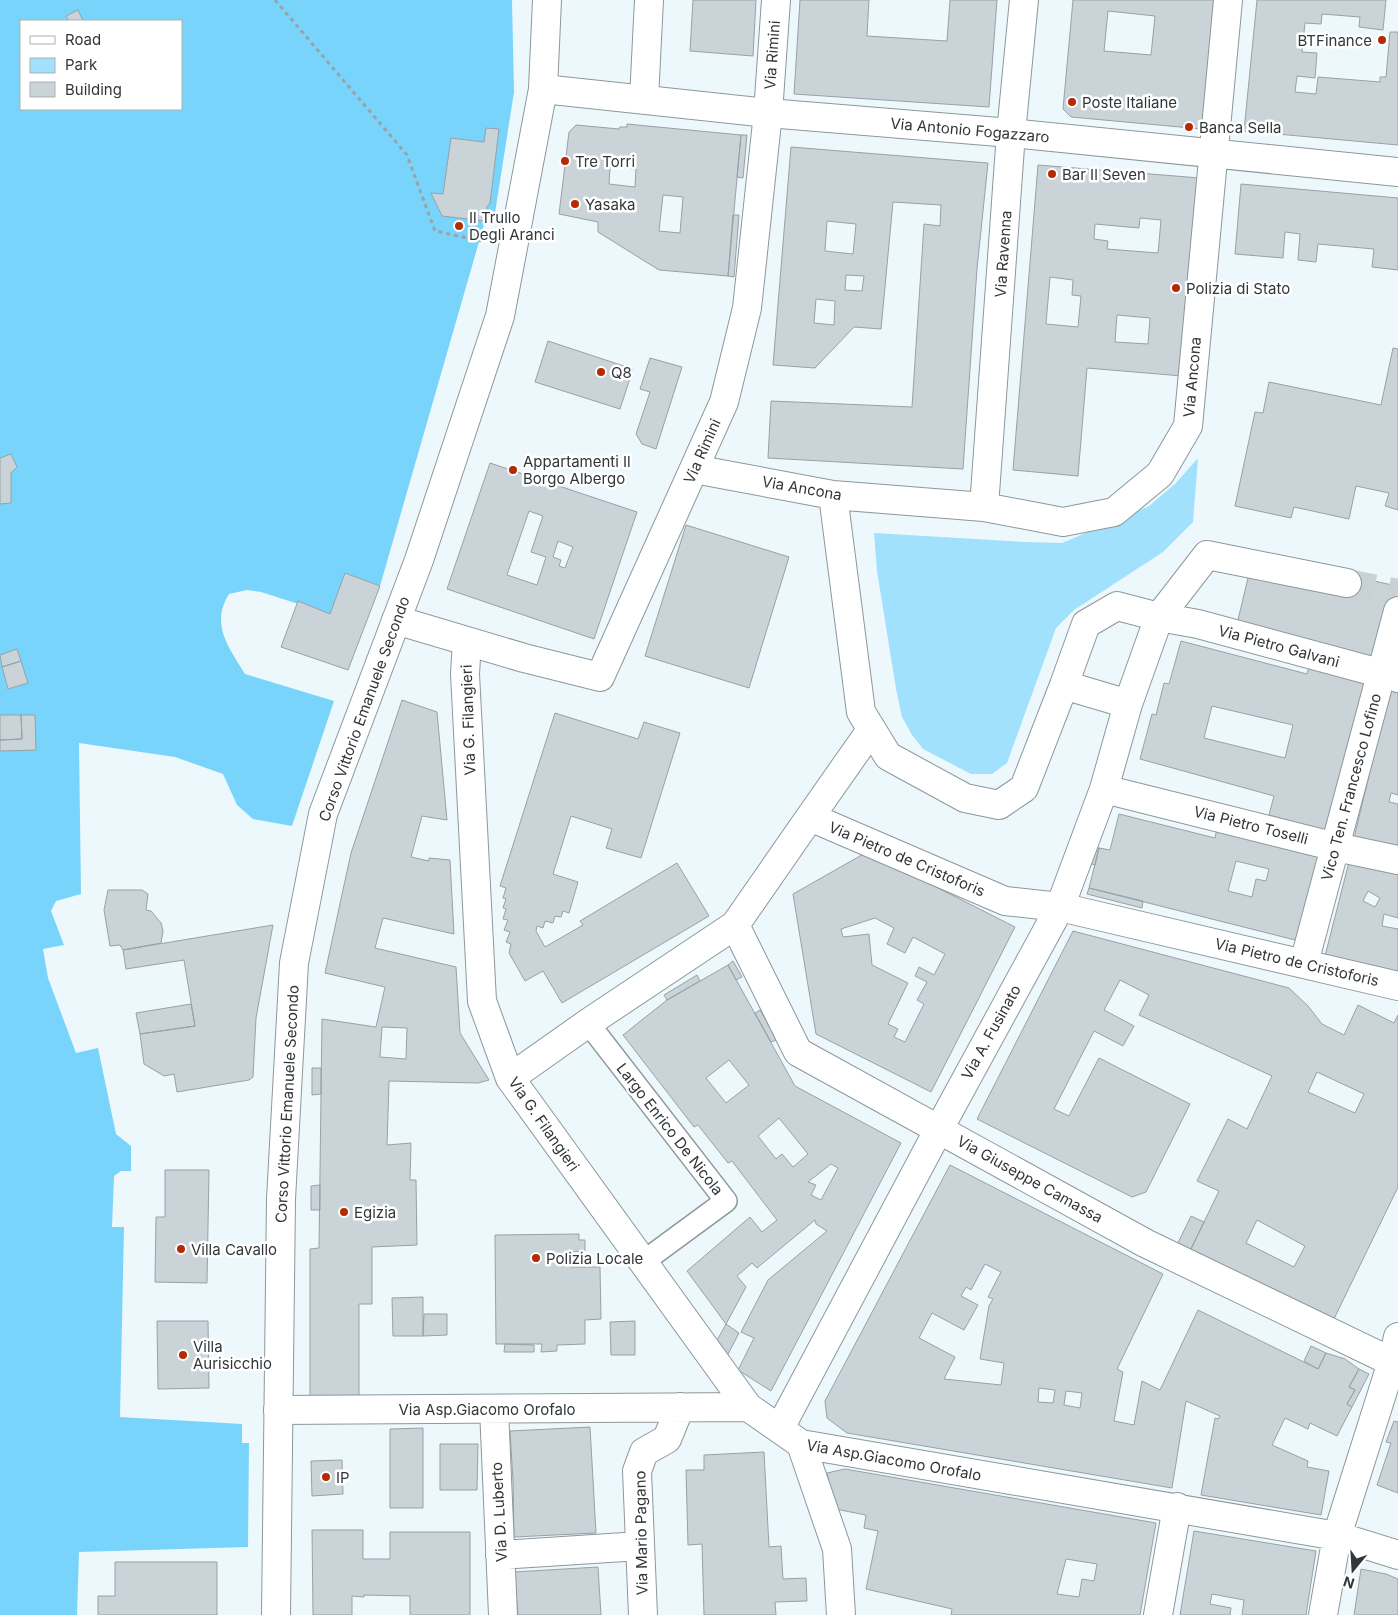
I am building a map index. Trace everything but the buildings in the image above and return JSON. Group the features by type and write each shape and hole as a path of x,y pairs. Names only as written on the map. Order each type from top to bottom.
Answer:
{"street":[{"name":"Corso Vittorio Emanuele Secondo","path":"276,1615 281,1199 294,963 323,814 419,560 500,316 542,88 547,0"},
{"path":"644,100 648,0"},
{"name":"Via Rimini","path":"396,620 600,677 724,402 748,308 768,113 776,0"},
{"name":"Via Ravenna","path":"984,507 1011,132 1024,0"},
{"name":"Via Ancona","path":"694,469 833,495 984,507 1063,522 1114,512 1160,474 1188,426 1228,0"},
{"name":"Via Antonio Fogazzaro","path":"542,88 768,113 1011,132 1398,172"},
{"name":"Via Pietro Galvani","path":"833,495 861,712 888,756 964,798 999,805 1024,788 1086,624 1117,606 1159,617 1198,624 1389,676"},
{"name":"Via A. Fusinato","path":"790,1436 938,1129 1060,907 1104,788 1128,704 1159,617 1207,555 1347,583"},
{"name":"Vico Ten. Francesco Lofino","path":"1304,963 1336,847 1389,676 1398,611"},
{"name":"Via G. Filangieri","path":"467,641 465,674 482,1001 510,1078 748,1407"},
{"path":"1064,685 1128,704"},
{"path":"810,817 871,730"},
{"name":"Via Pietro Toselli","path":"1104,788 1336,847 1398,860"},
{"name":"Via Pietro de Cristoforis","path":"510,1078 588,1022 735,925 810,817 1005,901 1060,907 1398,986"},
{"name":"Via Giuseppe Camassa","path":"735,925 798,1052 1145,1243 1395,1350"},
{"name":"Largo Enrico De Nicola","path":"588,1022 726,1202 643,1262"},
{"path":"1323,1615 1337,1536 1395,1350"},
{"name":"Via Asp.Giacomo Orofalo","path":"278,1410 748,1407 790,1436 1337,1536 1398,1555"},
{"name":"Via D. Luberto","path":"494,1408 503,1615"},
{"name":"Via Mario Pagano","path":"643,1615 636,1471 644,1452 666,1439 680,1408"},
{"path":"790,1436 837,1549 841,1615"},
{"path":"1158,1615 1177,1507"},
{"path":"500,1555 640,1546"}],"path":[{"path":"275,0 407,155 435,231 512,247"}],"green space":[{"path":"1198,458 1193,522 1163,552 1074,610 1056,628 1007,763 992,774 971,774 923,749 912,735 902,717 877,571 874,533 1062,543 1149,506 1175,484"}],"shaded area":[{"path":"0,0 512,0 514,92 495,213 485,221 380,586 345,573 330,614 261,592 247,590 229,594 221,616 224,636 245,674 334,701 292,826 253,819 237,805 223,774 175,757 79,743 81,894 56,901 51,911 64,945 43,949 48,978 76,1053 98,1048 116,1134 131,1146 131,1171 121,1171 114,1176 112,1227 124,1227 120,1417 242,1424 242,1443 249,1443 248,1547 79,1552 77,1615 0,1615"}],"tunnel":[{"path":"1347,583 1398,593"}],"place":[{"name":"BTFinance","path":"1382,40"},
{"name":"Poste Italiane","path":"1072,102"},
{"name":"Banca Sella","path":"1189,127"},
{"name":"Tre Torri","path":"565,161"},
{"name":"Bar Il Seven","path":"1052,174"},
{"name":"Yasaka","path":"575,204"},
{"name":"Il Trullo Degli Aranci","path":"459,226"},
{"name":"Polizia di Stato","path":"1176,288"},
{"name":"Q8","path":"601,372"},
{"name":"Appartamenti Il Borgo Albergo","path":"513,470"},
{"name":"Egizia","path":"344,1212"},
{"name":"Villa Cavallo","path":"181,1249"},
{"name":"Polizia Locale","path":"536,1258"},
{"name":"Villa Aurisicchio","path":"183,1355"},
{"name":"IP","path":"326,1477"}]}
